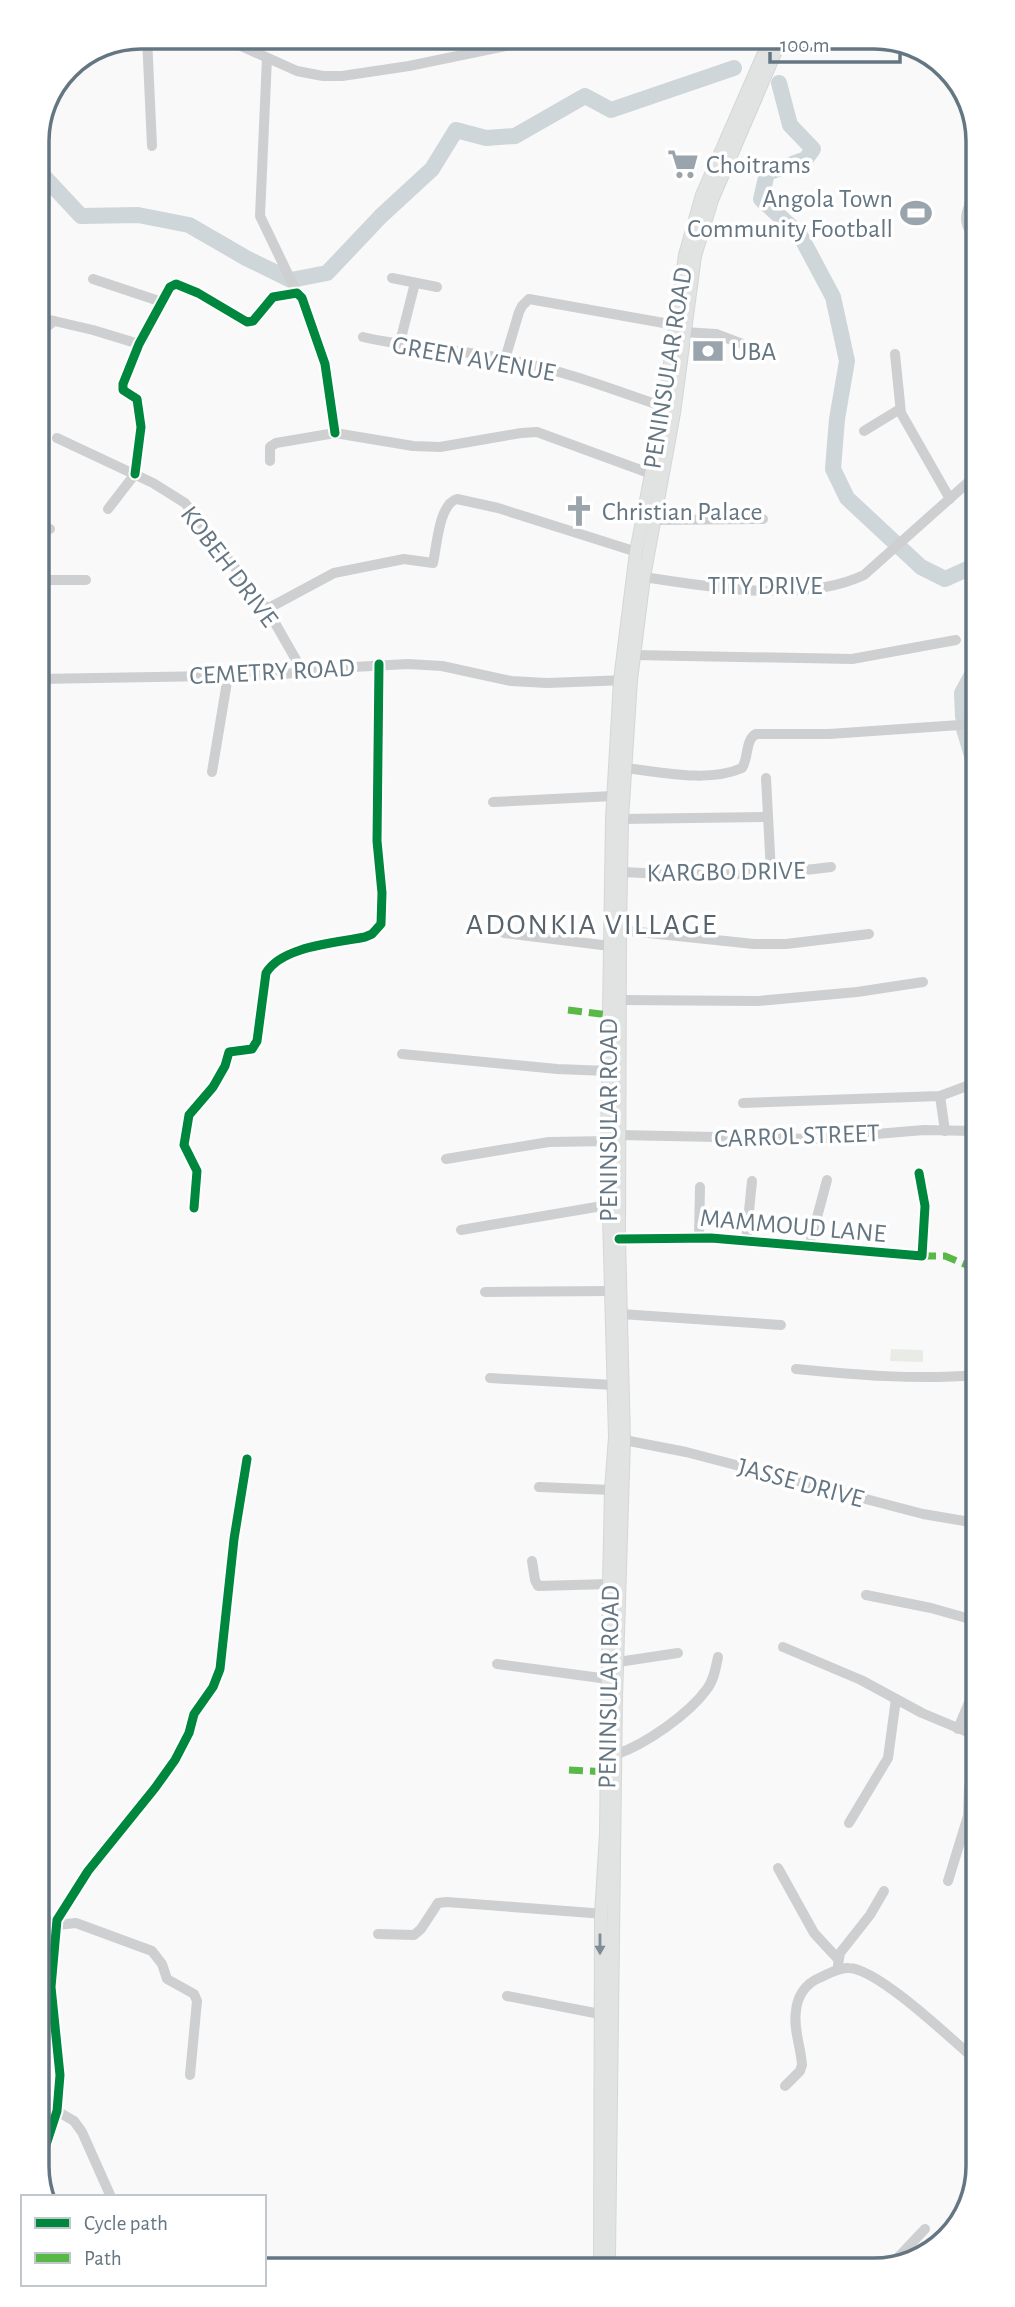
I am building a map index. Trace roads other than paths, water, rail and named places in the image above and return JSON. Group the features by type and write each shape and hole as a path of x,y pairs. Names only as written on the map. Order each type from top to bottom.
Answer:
{"main road":[{"name":"PENINSULAR ROAD","path":"600,2258 600,2014 617,1754 624,1440 615,1139 608,1071 613,796 642,553 657,476 674,413 685,255 702,195 766,49"},
{"name":"PENINSULAR ROAD","path":"608,2258 606,1834 611,1490 615,1437 608,1205 615,1139 625,680 634,655 644,577 642,553 654,520 664,407 695,256 712,200 777,49"}],"street":[{"path":"148,49 152,146"},
{"path":"247,49 297,71 323,76 342,76 409,66 492,49"},
{"path":"267,58 260,216 307,307 325,364 335,433"},
{"path":"392,278 437,286"},
{"path":"93,279 162,302"},
{"path":"400,346 415,283"},
{"path":"108,509 135,474 141,427 137,399 123,390 123,384 139,344 170,287 183,285 247,322 253,321 273,297 296,289"},
{"path":"505,359 522,306 529,299 716,334 761,351"},
{"path":"49,320 139,344"},
{"path":"49,325 54,321"},
{"name":"GREEN AVENUE","path":"363,337 400,346 505,359 587,380 664,407"},
{"path":"895,354 900,409 950,499"},
{"path":"864,431 900,409"},
{"path":"270,461 271,447 276,443 335,433 413,446 440,447 537,432 657,476"},
{"name":"KOBEH DRIVE","path":"57,438 135,474 184,503 267,609 303,672"},
{"name":"TITY DRIVE","path":"644,577 755,591 844,584 864,575 966,484"},
{"path":"267,609 334,573 404,559 433,563 445,508 452,500 457,499 498,508 642,553"},
{"path":"654,520 763,519"},
{"path":"49,580 86,580"},
{"path":"634,655 852,659 956,640"},
{"path":"194,1208 197,1171 184,1145 189,1115 213,1087 225,1066 229,1052 252,1049 257,1041 266,973 270,966 300,949 365,937 381,924 382,893 377,841 379,664"},
{"name":"CEMETRY ROAD","path":"49,679 228,676 379,664 442,666 523,681 625,680"},
{"path":"212,772 228,676"},
{"path":"625,768 689,774 742,768 747,761 751,737 757,734 829,734 966,725"},
{"path":"766,778 771,873"},
{"path":"493,802 613,796"},
{"path":"622,819 768,817"},
{"name":"KARGBO DRIVE","path":"622,872 671,875 771,873 831,867"},
{"path":"620,930 754,944 786,944 869,933"},
{"path":"504,933 610,946"},
{"path":"619,1000 758,1001 857,992 923,982"},
{"path":"402,1054 557,1069 608,1071"},
{"path":"743,1103 940,1096 966,1086"},
{"path":"940,1096 945,1131"},
{"name":"CARROL STREET","path":"446,1158 532,1144 615,1139 816,1139 966,1131"},
{"name":"MAMMOUD LANE","path":"619,1239 699,1237 922,1256 925,1206 919,1174"},
{"path":"809,1247 827,1180"},
{"path":"746,1241 752,1181"},
{"path":"699,1237 700,1187"},
{"path":"461,1230 608,1205"},
{"path":"485,1292 610,1291"},
{"path":"621,1314 782,1325"},
{"path":"796,1369 936,1377 966,1376"},
{"path":"490,1378 613,1385"},
{"name":"JASSE DRIVE","path":"624,1440 686,1451 923,1514 966,1521"},
{"path":"49,1974 57,1923 88,1871 175,1760 189,1733 194,1714 213,1687 220,1669 234,1539 247,1459"},
{"path":"539,1488 611,1490"},
{"path":"532,1561 538,1586 609,1584"},
{"path":"866,1595 966,1618"},
{"path":"783,1647 861,1679 922,1713 966,1732"},
{"path":"618,1662 678,1653"},
{"path":"617,1754 636,1748 665,1728 698,1698 708,1688 718,1657"},
{"path":"497,1664 608,1679"},
{"path":"849,1823 888,1758 896,1699"},
{"path":"958,1729 966,1710"},
{"path":"948,1881 966,1822"},
{"path":"778,1868 814,1933 838,1964 865,1972 902,1997 966,2052"},
{"path":"785,2086 800,2071 802,2065 795,2013 800,1994 814,1980 838,1964 840,1953 870,1915 884,1891"},
{"path":"378,1934 414,1935 421,1930 438,1903 447,1902 607,1914"},
{"path":"49,1925 76,1923 152,1951 162,1964 167,1979 194,1994 197,2001 190,2075"},
{"path":"507,1996 600,2014"},
{"path":"49,2001 60,2075 57,2111 49,2136"},
{"path":"57,2111 74,2122 82,2132 110,2195"},
{"path":"902,2253 925,2229"}],"waterway":[{"path":"49,182 81,216 138,215 189,225 291,280 327,273 381,216 432,169 456,130 486,138 515,136 585,96 611,110 734,68"},
{"path":"779,83 790,125 813,149 806,159 767,173 761,199 800,235 833,297 847,361 837,419 833,469 847,498 921,567 945,579 966,570"},
{"path":"963,717 962,693 966,686"},
{"path":"963,726 966,736"}],"place":[{"name":"Choitrams","path":"683,164"},
{"name":"Angola Town Community Football","path":"916,213"},
{"name":"UBA","path":"708,351"},
{"name":"Christian Palace","path":"579,511"}],"district":[{"name":"ADONKIA VILLAGE","path":"592,924"}]}
